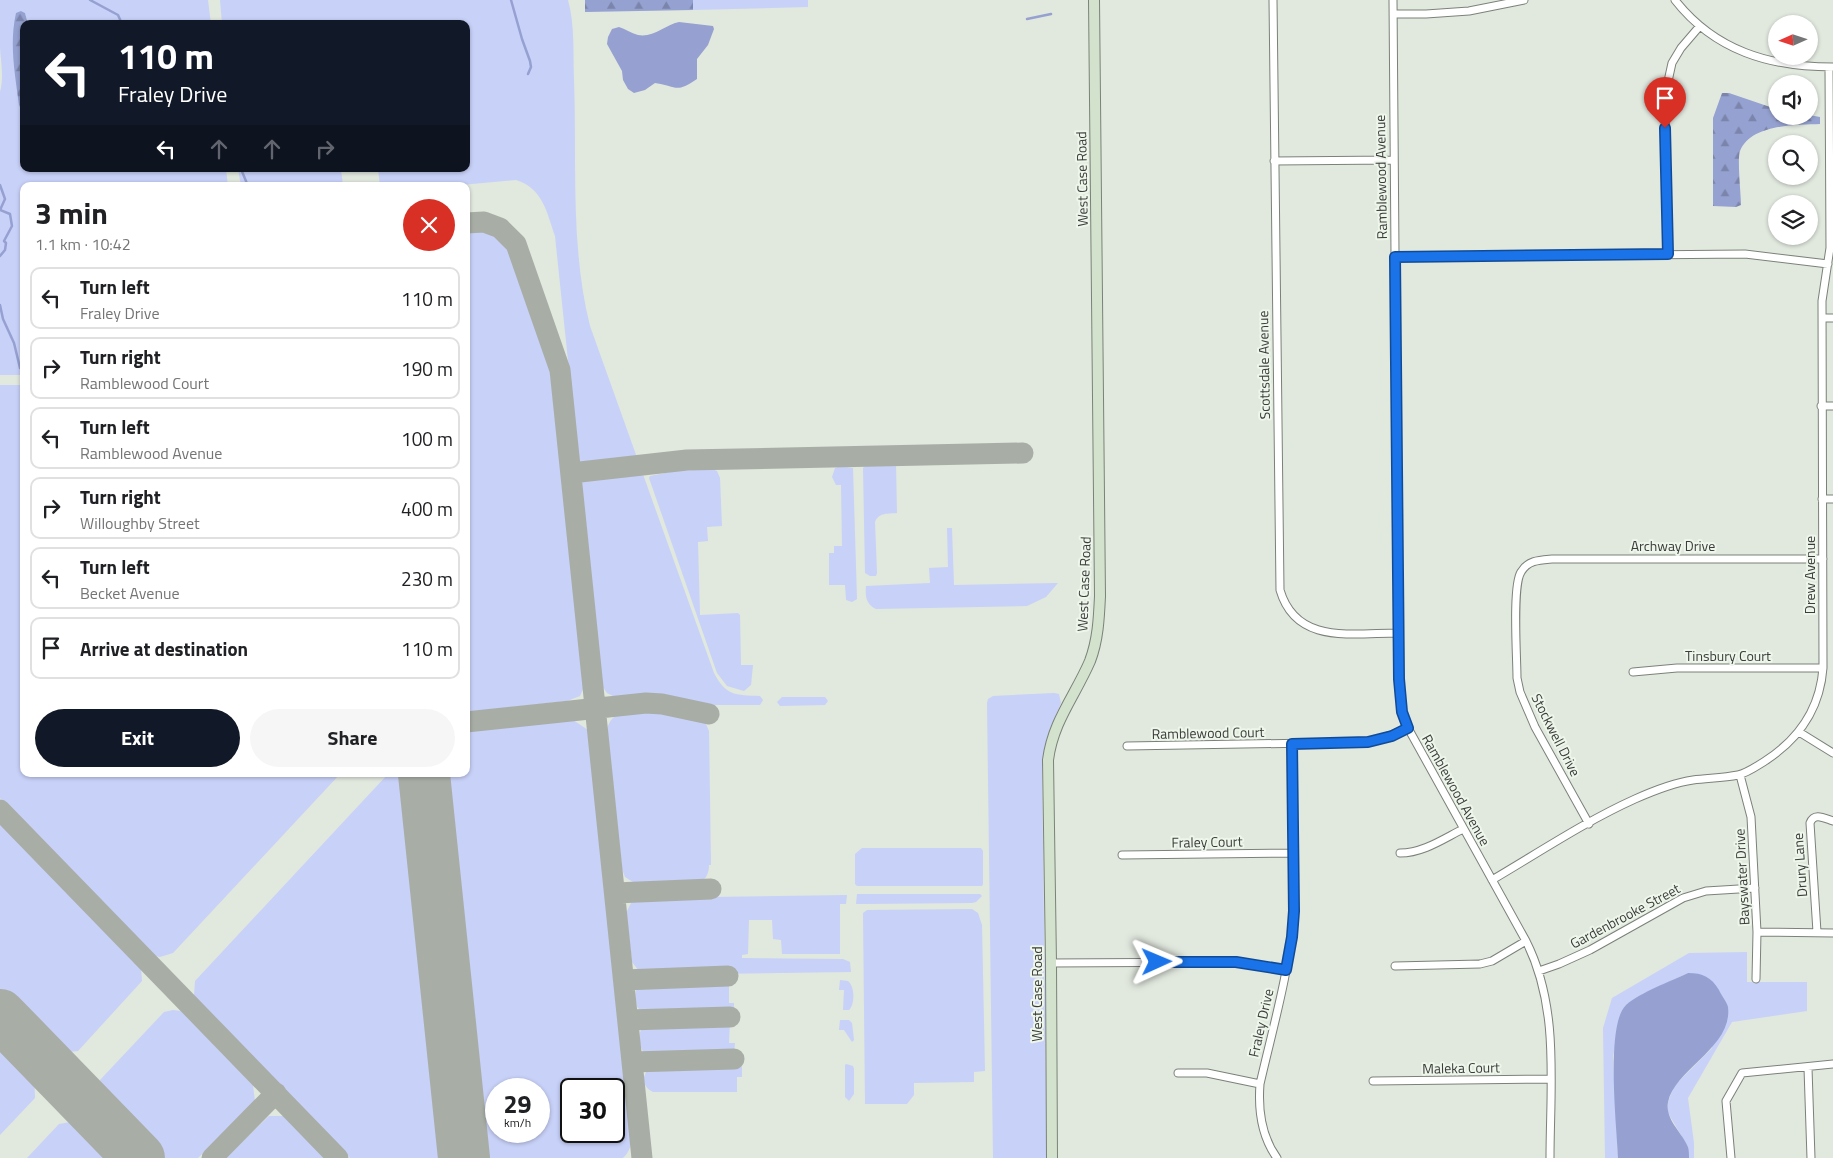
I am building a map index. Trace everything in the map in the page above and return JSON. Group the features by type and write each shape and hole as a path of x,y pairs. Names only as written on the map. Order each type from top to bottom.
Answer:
{"main road":[{"name":"West Case Road","path":"1052,1158 1049,750 1058,723 1093,652 1098,631 1100,604 1094,0"}],"street":[{"name":"Scottsdale Avenue","path":"1273,0 1280,590 1283,602 1290,612 1308,628 1334,633 1398,633"},
{"name":"Ramblewood Avenue","path":"1393,0 1398,633 1402,712 1408,728 1526,941 1539,971 1549,1019 1550,1158"},
{"path":"1393,14 1469,11 1524,0"},
{"path":"1675,0 1699,27 1727,46 1750,55 1790,66 1831,67"},
{"path":"1668,254 1665,95 1672,63 1680,48 1699,27"},
{"name":"Drew Avenue","path":"1492,880 1632,800 1670,785 1692,780 1740,774 1774,755 1787,745 1799,732 1810,713 1818,693 1823,668 1822,301 1830,248 1832,173 1831,67"},
{"path":"1274,161 1393,160"},
{"path":"1395,257 1745,254 1828,264"},
{"path":"1822,318 1833,318"},
{"path":"1821,406 1833,406"},
{"path":"1822,499 1833,499"},
{"name":"Archway Drive","path":"1526,566 1535,561 1552,559 1823,559"},
{"name":"Stockwell Drive","path":"1526,566 1519,576 1516,588 1517,678 1520,692 1535,727 1589,824"},
{"name":"Tinsbury Court","path":"1633,672 1677,668 1823,668"},
{"name":"Ramblewood Court","path":"1127,746 1368,742 1392,736 1408,728"},
{"path":"1799,732 1833,754"},
{"name":"Fraley Drive","path":"1277,1158 1268,1144 1263,1129 1259,1098 1260,1084 1292,937 1294,911 1292,744"},
{"name":"Bayswater Drive","path":"1740,774 1751,817 1757,932 1756,979"},
{"name":"Drury Lane","path":"1817,932 1810,823 1814,817 1818,816 1833,820"},
{"path":"1400,853 1420,850 1463,829"},
{"name":"Fraley Court","path":"1122,855 1293,853"},
{"name":"Gardenbrooke Street","path":"1539,971 1560,964 1590,950 1683,898 1706,891 1755,888"},
{"path":"1757,932 1833,933"},
{"path":"1396,966 1480,964 1498,958 1526,941"},
{"path":"1051,963 1236,962 1286,970"},
{"path":"1731,1158 1726,1101 1742,1073 1768,1069 1808,1068 1833,1064"},
{"path":"1808,1068 1811,1158"},
{"path":"1178,1073 1207,1073 1260,1084"},
{"name":"Maleka Court","path":"1372,1081 1550,1079"}],"shaded area":[{"path":"0,0 208,0 210,20 27,20 25,13 21,11 20,172 226,172 228,182 20,182 20,375 0,375 0,92 2,75"},
{"path":"220,0 568,0 572,19 573,40 579,265 590,326 714,673 718,681 732,693 760,696 763,700 760,705 709,705 651,696 617,698 607,693 602,686 555,236 543,202 538,195 525,184 516,180 470,184 470,182 380,182 378,172 470,172 470,20 222,20"},
{"path":"693,0 808,0 808,7 693,10"},
{"path":"679,22 713,26 714,29 708,45 697,59 697,79 680,88 655,83 645,90 634,93 628,89 623,80 622,71 607,44 612,29 619,27 638,35 649,35"},
{"path":"239,172 341,172 343,182 240,182"},
{"path":"482,231 500,239 509,250 550,370 584,687 580,696 567,701 470,712 470,232"},
{"path":"0,385 20,385 20,777 337,777 173,953 160,957 152,955 0,798"},
{"path":"896,465 897,513 881,515 875,522 877,573 876,576 870,576 865,573 863,468 865,466"},
{"path":"840,466 853,468 857,599 852,602 846,600 845,585 829,585 829,553 834,553 834,546 842,546 841,485 836,485 832,477 835,468"},
{"path":"712,469 717,471 720,478 722,526 707,527 708,541 698,542 700,615 738,613 740,615 741,665 753,665 751,685 744,691 727,686 717,673 649,478 650,476 675,471"},
{"path":"947,528 952,528 954,585 1058,583 1046,597 1027,606 876,609 870,605 866,596 866,586 930,583 929,568 948,567"},
{"path":"1059,694 1061,703 1047,737 1042,771 1047,1158 993,1158 987,703 988,699 993,696"},
{"path":"782,697 825,697 828,701 825,705 780,706 777,702"},
{"path":"647,709 695,716 707,725 709,731 711,865 709,865 706,877 696,884 636,884 625,877 622,869 607,730 609,723 617,715 628,711"},
{"path":"573,720 588,730 631,1133 629,1150 623,1158 486,1158 480,1149 442,777 470,777 470,732"},
{"path":"385,777 402,777 444,1158 350,1158 194,996 195,981"},
{"path":"0,824 141,968 142,981 78,1051 62,1053 0,989"},
{"path":"862,848 981,848 983,851 983,884 982,886 857,886 855,884 855,854"},
{"path":"857,894 980,894 982,896 972,903 856,904"},
{"path":"847,895 846,904 840,904 840,954 782,954 781,940 773,939 772,920 749,920 748,954 742,955 742,958 843,959 850,962 851,972 649,975 639,971 632,962 626,913 631,903 642,898"},
{"path":"972,909 978,913 982,925 985,1071 974,1072 974,1082 914,1083 914,1095 907,1104 865,1104 863,913 867,910"},
{"path":"1747,952 1747,982 1807,982 1807,1011 1732,1022 1688,1098 1694,1143 1694,1158 1689,1158 1688,1147 1668,1113 1668,1102 1674,1086 1712,1048 1688,973 1645,993 1625,1006 1613,1056 1618,1158 1605,1158 1603,1028 1612,998 1689,953"},
{"path":"1688,973 1702,975 1710,979 1719,990 1728,1007 1727,1021 1722,1034 1681,1079 1673,1090 1668,1102 1669,1115 1688,1147 1689,1158 1618,1158 1614,1054 1620,1016 1626,1005 1632,1000"},
{"path":"728,980 729,1003 734,1003 734,1010 731,1013 645,1014 637,1007 635,996 637,989 638,986 645,982"},
{"path":"840,980 848,981 852,987 853,1000 849,1010 843,1010 844,990 839,990"},
{"path":"181,1011 253,1085 255,1102 198,1158 161,1158 102,1097 100,1080 164,1012"},
{"path":"840,1020 849,1020 852,1023 854,1040 852,1042 844,1030 839,1030"},
{"path":"730,1021 729,1043 735,1043 734,1054 651,1057 644,1053 641,1047 640,1032 646,1024"},
{"path":"0,1039 34,1074 35,1098 0,1135"},
{"path":"738,1064 742,1067 742,1077 737,1077 737,1092 653,1092 644,1082 647,1071 655,1066"},
{"path":"846,1064 853,1066 854,1069 854,1094 849,1101 845,1097"},
{"path":"269,1116 284,1116 325,1158 225,1158"},
{"path":"76,1121 112,1158 27,1158 59,1124"}],"green space":[{"path":"585,0 693,0 693,10 585,12"},
{"path":"21,11 25,13 27,20 20,20 20,107 14,70 13,48 16,13"},
{"path":"1722,93 1729,93 1768,106 1768,125 1799,125 1764,131 1746,142 1739,155 1741,205 1736,207 1713,206 1713,118"}],"waterway":[{"path":"90,0 118,15 120,20"},
{"path":"511,0 530,61 531,67 528,74"},
{"path":"1027,19 1051,14"},
{"path":"242,172 246,182"},
{"path":"0,185 5,199 0,210"},
{"path":"0,210 10,214 12,226 4,241 6,243 5,250 0,256"},
{"path":"0,305 3,319 14,343 20,368"}],"taxiway":[{"path":"470,223 484,222 500,228 516,244 560,370 642,1158"},
{"path":"571,473 687,460 1023,453"},
{"path":"470,722 646,703 662,704 709,714"},
{"path":"0,810 338,1158"},
{"path":"615,893 711,889"},
{"path":"624,980 728,976"},
{"path":"628,1020 730,1017"},
{"path":"633,1062 734,1059"},
{"path":"212,1158 276,1093"}],"runway":[{"path":"424,777 464,1158"},
{"path":"0,1015 139,1158"}],"route":[{"path":"1157,962 1236,962 1286,970 1292,937 1294,911 1292,744 1368,742 1392,736 1408,728 1402,712 1399,679 1395,257 1668,254 1665,128"}]}
